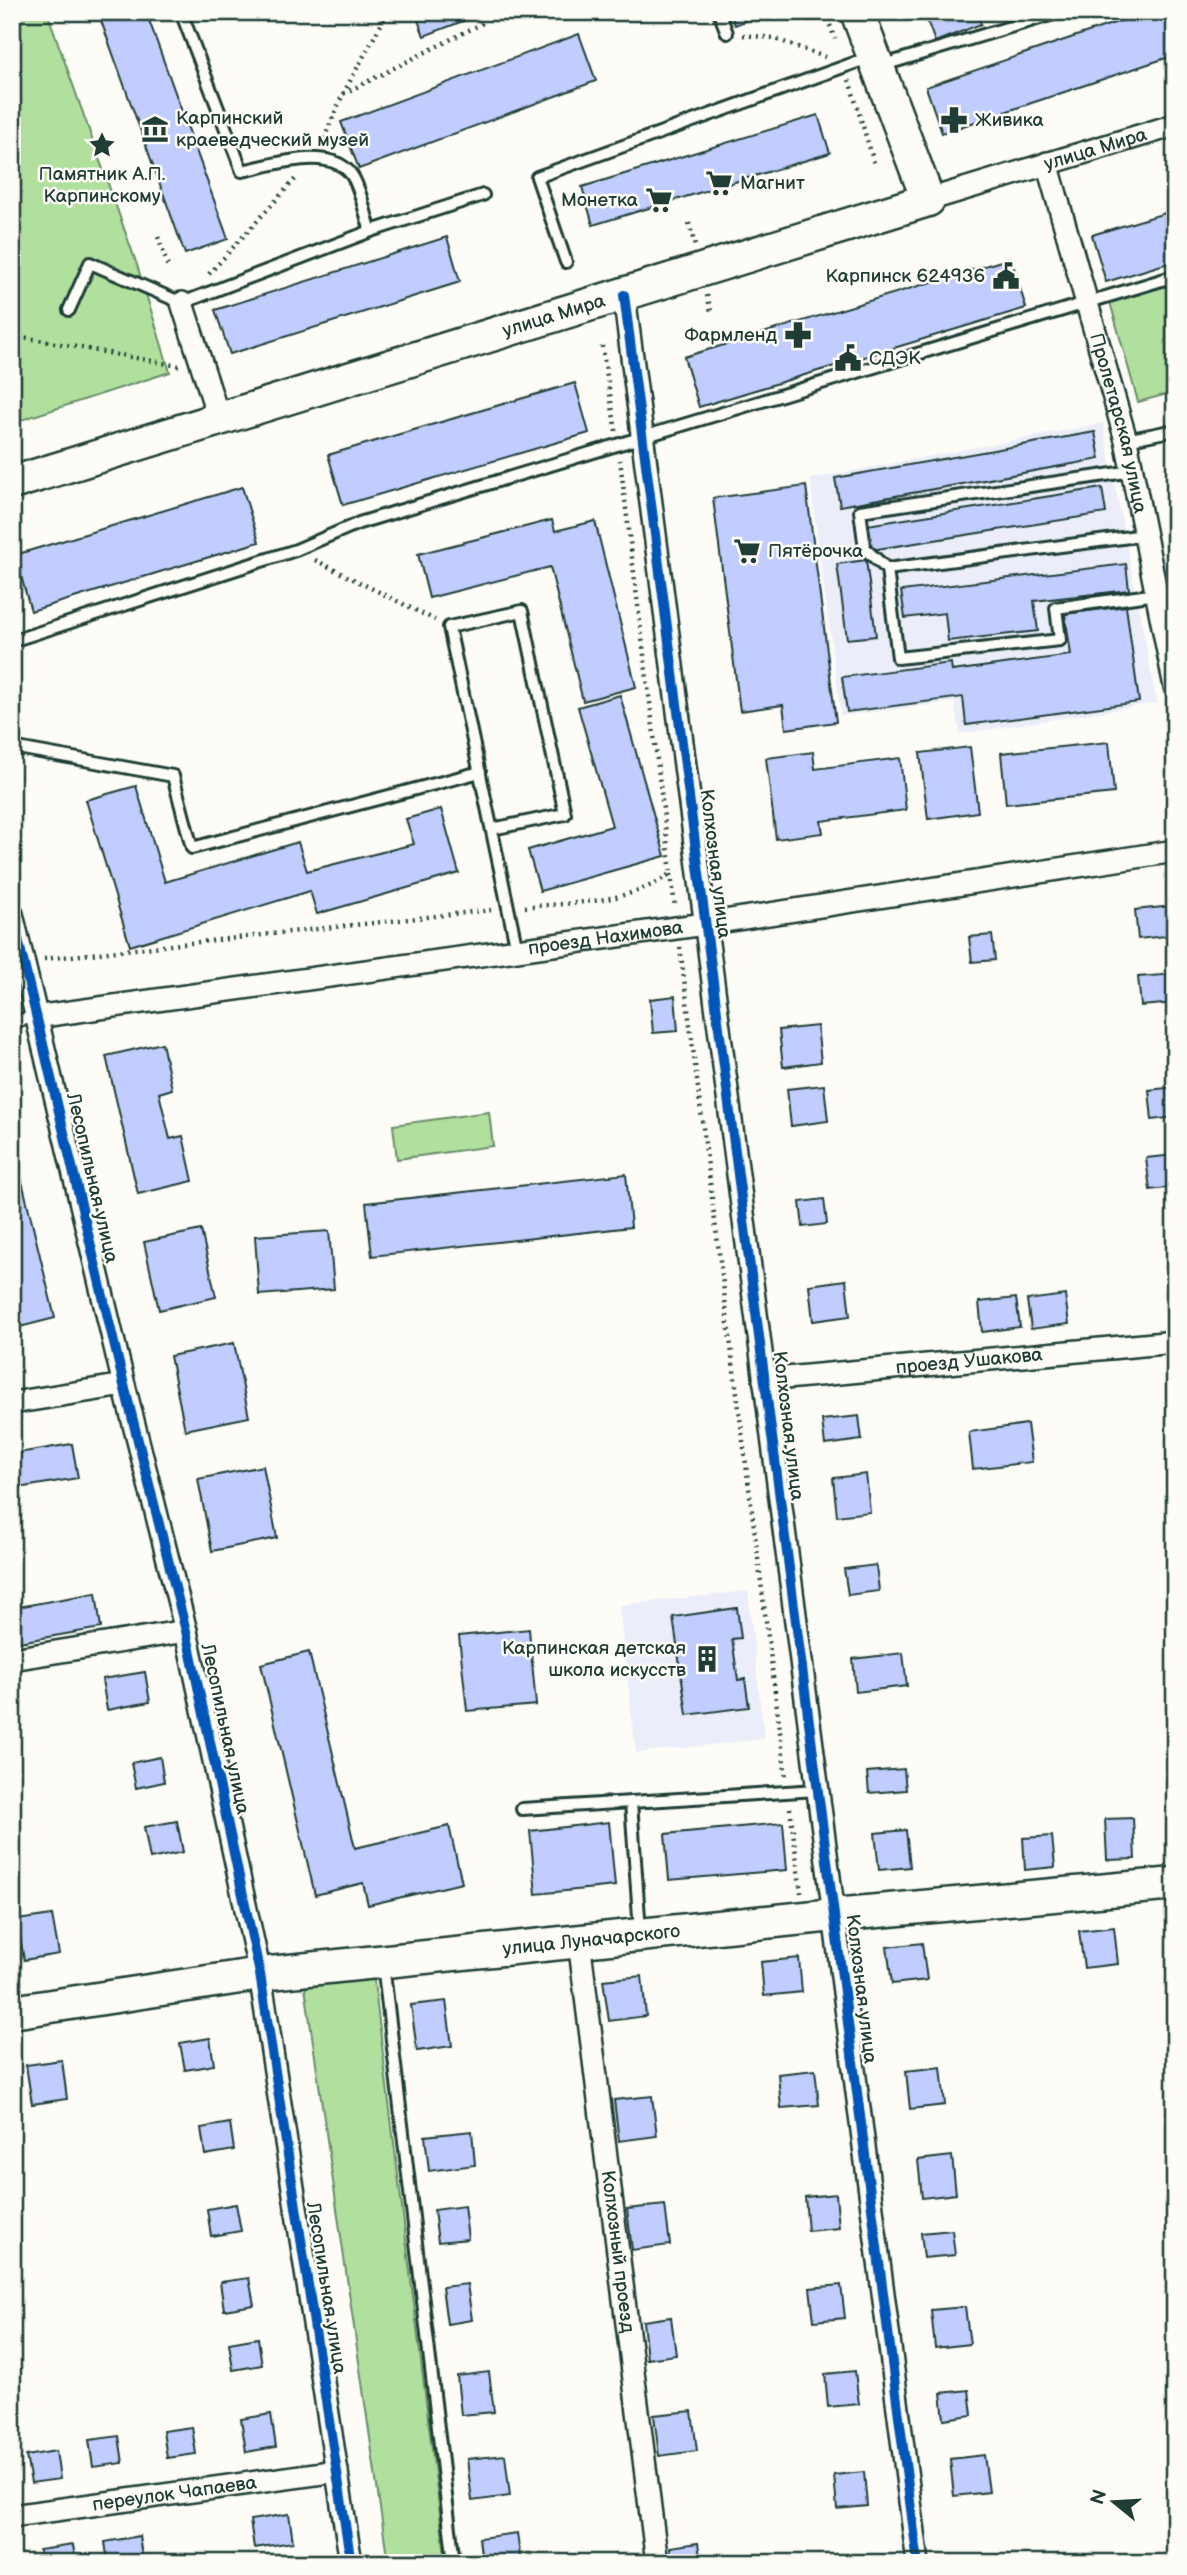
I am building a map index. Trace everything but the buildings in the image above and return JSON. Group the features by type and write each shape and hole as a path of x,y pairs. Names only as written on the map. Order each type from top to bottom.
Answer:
{"main road":[{"path":"857,12 928,200"},
{"name":"улица Мира","path":"12,483 928,200"},
{"name":"улица Луначарского","path":"12,2012 260,1974 819,1916 1175,1884"}],"street":[{"name":"улица Мира","path":"928,200 1175,125"},
{"name":"Пролетарская улица","path":"1047,163 1126,440 1175,687"},
{"name":"Колхозная улица","path":"624,295 817,1790 819,1916 918,2563"},
{"path":"182,303 219,419"},
{"name":"проезд Нахимова","path":"36,1017 705,924 1175,851"},
{"name":"Лесопильная улица","path":"13,918 124,1385 186,1631 260,1974 351,2563"},
{"name":"проезд Ушакова","path":"764,1380 1175,1342"},
{"path":"12,1403 124,1385"},
{"path":"12,1659 186,1631"},
{"name":"Колхозный проезд","path":"579,1941 657,2563"},
{"name":"переулок Чапаева","path":"12,2516 337,2471"}],"lane":[{"path":"181,12 242,171 315,158 336,161 353,177 371,232"},
{"path":"719,12 727,33"},
{"path":"1012,12 1016,25"},
{"path":"566,262 537,177 875,61 1060,12"},
{"path":"69,310 90,263 182,303 371,232 483,195"},
{"path":"12,641 296,550 359,523 1175,276"},
{"path":"1126,440 1175,429"},
{"path":"1133,471 860,511 864,549 887,569 898,659 1060,640 1056,608 1157,594"},
{"path":"887,569 1146,535"},
{"path":"492,829 565,814 522,611 449,627 517,950"},
{"path":"12,747 173,776 192,848 480,772"},
{"path":"12,1022 36,1017"},
{"path":"522,1809 817,1790"},
{"path":"631,1802 640,1935"},
{"path":"383,1962 454,2563"}],"path":[{"path":"343,94 388,12"},
{"path":"825,12 835,40"},
{"path":"158,237 168,267"},
{"path":"12,334 204,371"},
{"path":"296,550 449,627"},
{"path":"671,873 788,1792 819,1916"}],"shaded area":[{"path":"1103,423 1157,703 960,734 954,702 841,716 810,479"},
{"path":"748,1591 764,1739 636,1753 619,1605"}],"green space":[{"path":"12,12 47,12 137,265 170,372 12,423"},
{"path":"1175,283 1175,392 1138,402 1110,302"},
{"path":"489,1112 493,1146 397,1159 393,1125"},
{"path":"373,1973 446,2563 388,2563 305,1987"}],"cycle path":[{"path":"624,295 918,2563"},
{"path":"12,914 124,1385 186,1631 260,1974 351,2563"}],"place":[{"name":"Живика","path":"954,120"},
{"name":"Карпинский краеведческий музей","path":"155,129"},
{"name":"Памятник А.П. Карпинскому","path":"102,145"},
{"name":"Магнит","path":"719,183"},
{"name":"Монетка","path":"659,200"},
{"name":"Карпинск 624936","path":"1006,276"},
{"name":"Фармленд","path":"798,335"},
{"name":"СДЭК","path":"848,358"},
{"name":"Пятёрочка","path":"747,551"},
{"name":"Карпинская детская школа искусств","path":"707,1659"}]}
